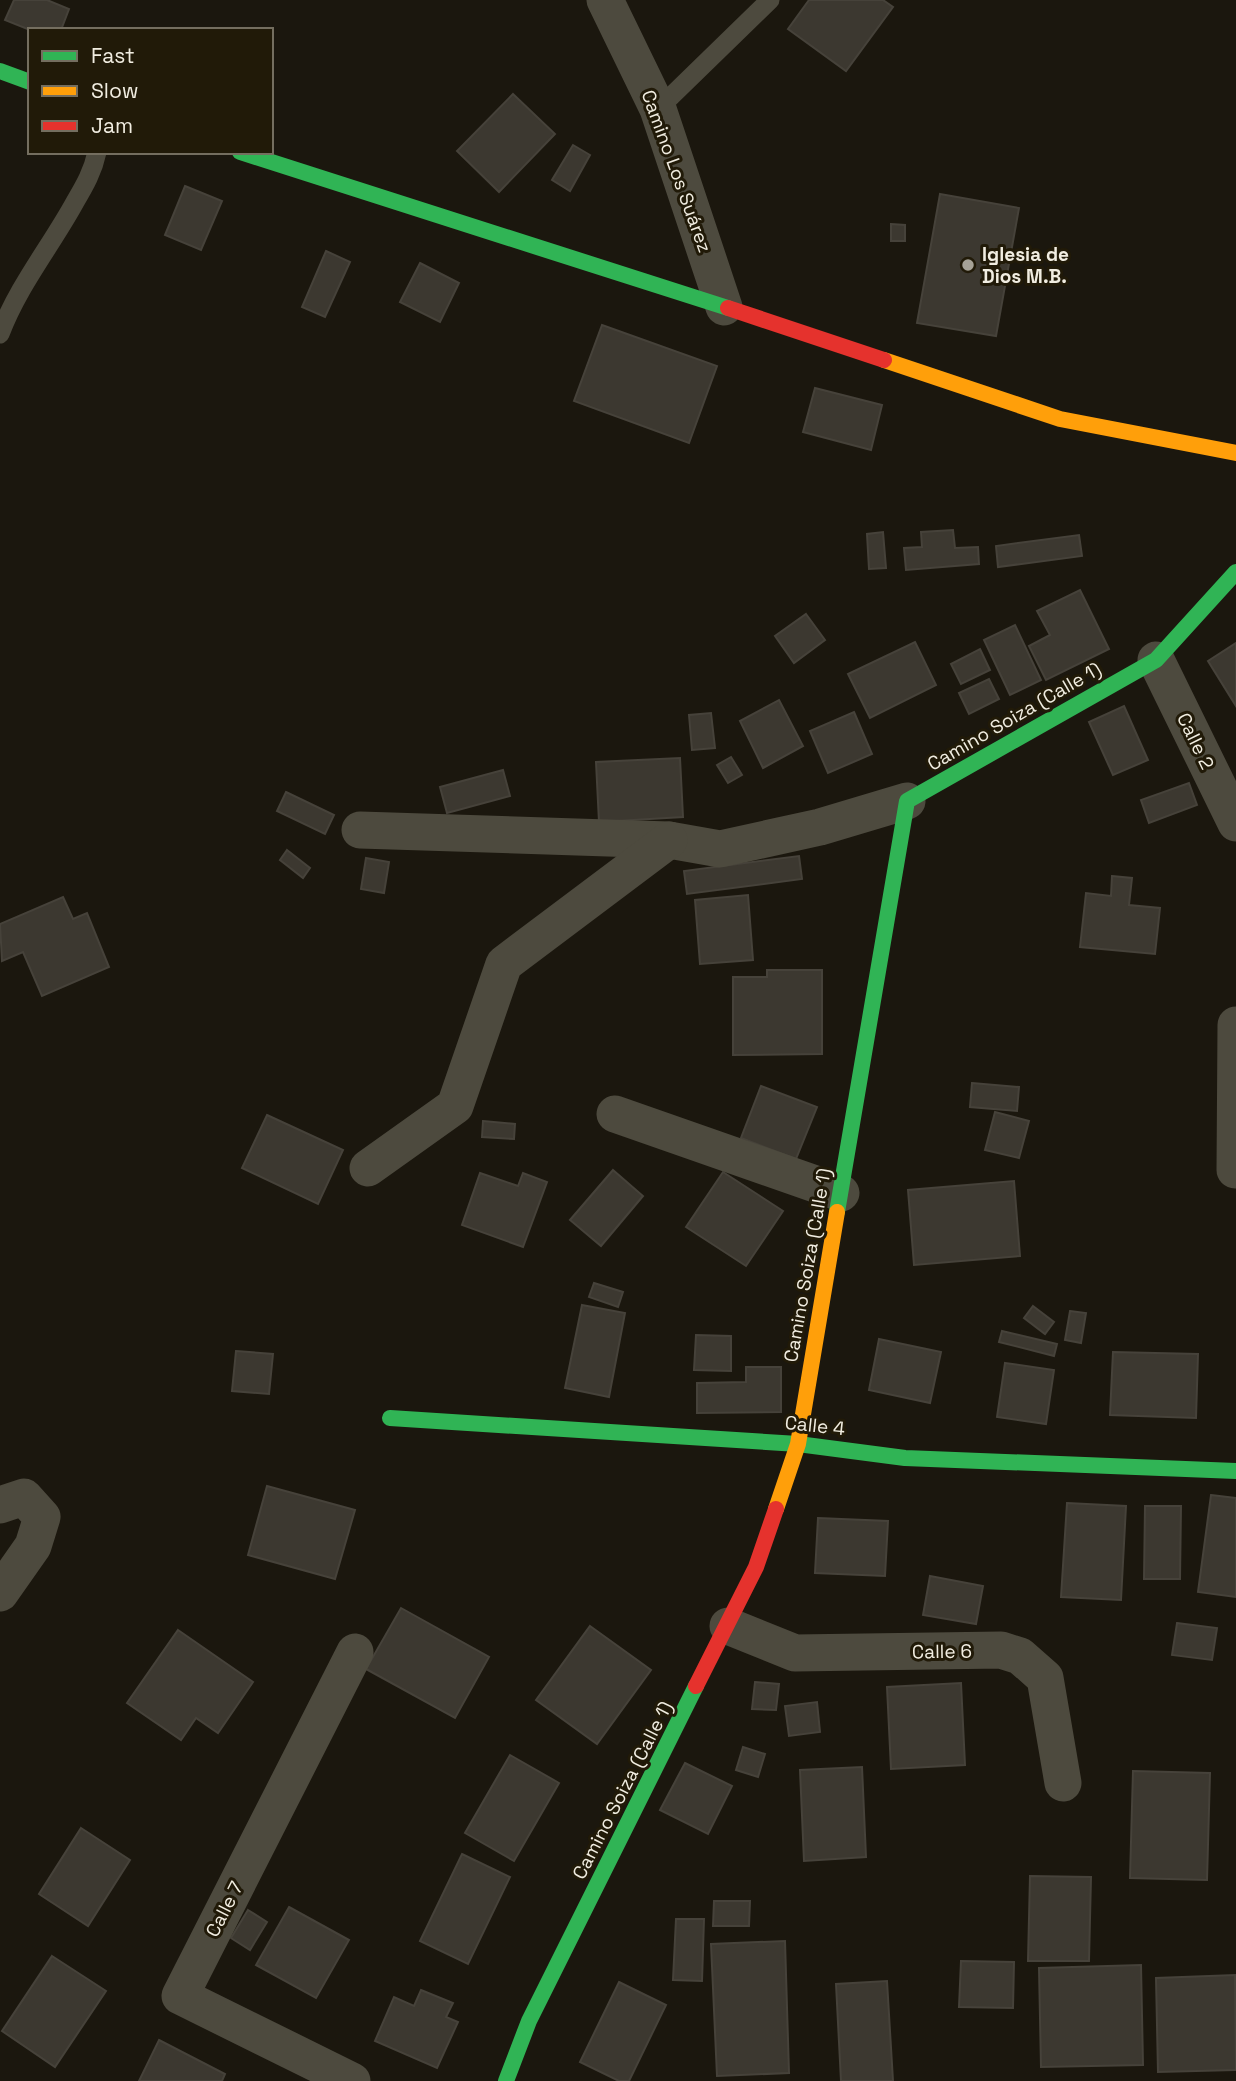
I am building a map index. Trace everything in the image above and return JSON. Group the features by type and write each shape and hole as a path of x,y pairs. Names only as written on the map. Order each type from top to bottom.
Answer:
{"street":[{"name":"Camino Los Suárez","path":"605,0 658,109 724,307"},
{"path":"0,71 28,81"},
{"path":"246,154 724,307 1060,419 1236,453"},
{"name":"Camino Soiza (Calle 1)","path":"506,2081 529,2021 756,1567 798,1444 907,801 1156,660 1236,572"},
{"name":"Calle 2","path":"1156,660 1236,823"},
{"path":"360,830 669,840 720,849 820,827 907,801"},
{"path":"368,1168 455,1106 504,964 669,840"},
{"path":"1235,1170 1236,1025"},
{"path":"615,1114 841,1194"},
{"name":"Calle 4","path":"390,1418 798,1444 905,1458 1236,1471"},
{"path":"0,1505 24,1497 43,1517 33,1546 0,1593"},
{"name":"Calle 6","path":"728,1626 795,1653 1001,1650 1020,1656 1045,1678 1063,1783"},
{"name":"Calle 7","path":"352,2081 180,1996 355,1652"}],"lane":[{"path":"658,109 770,0"},
{"path":"0,334 11,305 60,230 94,168 97,154"}],"building":[{"path":"14,0 47,0 69,9 62,28 28,29 5,20"},
{"path":"809,0 883,0 893,7 846,71 788,29"},
{"path":"513,94 555,134 499,192 457,151"},
{"path":"573,145 590,155 570,191 552,180"},
{"path":"185,186 222,201 201,250 165,235"},
{"name":"Iglesia de Dios M.B.","path":"940,194 1019,208 996,336 917,323"},
{"path":"891,224 905,225 905,241 891,241"},
{"path":"326,251 350,262 325,317 302,307"},
{"path":"420,263 459,283 440,322 400,302"},
{"path":"602,325 717,366 689,443 574,401"},
{"path":"815,388 882,405 871,450 803,432"},
{"path":"953,530 955,548 978,547 979,564 906,570 904,548 922,547 921,532"},
{"path":"883,532 886,568 869,569 867,534"},
{"path":"1079,535 1082,556 998,567 996,546"},
{"path":"1080,590 1109,649 1046,680 1029,646 1050,635 1037,611"},
{"path":"806,614 825,640 794,663 775,636"},
{"path":"1015,625 1041,680 1010,695 984,640"},
{"path":"915,642 936,685 870,718 848,674"},
{"path":"1236,643 1236,706 1208,661"},
{"path":"980,649 990,670 961,684 951,664"},
{"path":"989,679 999,699 969,714 959,693"},
{"path":"779,700 803,746 763,768 740,721"},
{"path":"1124,706 1148,760 1113,775 1089,722"},
{"path":"854,712 872,754 828,773 810,731"},
{"path":"711,713 715,748 692,750 689,715"},
{"path":"731,757 742,775 728,783 717,765"},
{"path":"680,758 683,817 599,822 596,762"},
{"path":"503,770 510,796 447,813 440,787"},
{"path":"1189,783 1197,805 1149,823 1141,800"},
{"path":"286,792 334,815 325,834 277,811"},
{"path":"287,850 310,868 303,878 280,860"},
{"path":"799,856 802,879 687,894 684,871"},
{"path":"366,858 389,862 384,893 361,889"},
{"path":"1112,876 1132,878 1129,905 1160,908 1155,954 1080,947 1086,893 1111,896"},
{"path":"748,895 753,960 700,964 695,900"},
{"path":"63,897 73,919 87,913 109,967 42,996 23,952 2,961 0,924"},
{"path":"767,970 822,970 822,1054 733,1055 733,977 767,977"},
{"path":"972,1083 1019,1087 1017,1111 970,1107"},
{"path":"761,1086 817,1107 796,1159 741,1138"},
{"path":"995,1112 1029,1121 1019,1158 985,1150"},
{"path":"267,1115 343,1150 318,1204 242,1168"},
{"path":"483,1121 515,1124 514,1139 482,1137"},
{"path":"613,1170 643,1196 601,1246 570,1220"},
{"path":"723,1172 783,1211 746,1266 686,1227"},
{"path":"480,1173 518,1186 523,1173 547,1182 523,1247 462,1225"},
{"path":"1014,1181 1020,1256 914,1265 908,1190"},
{"path":"594,1283 623,1292 618,1307 589,1297"},
{"path":"582,1305 625,1313 609,1397 565,1388"},
{"path":"1033,1306 1054,1322 1045,1334 1024,1318"},
{"path":"1070,1311 1086,1313 1081,1343 1065,1340"},
{"path":"1002,1331 1057,1344 1054,1356 999,1342"},
{"path":"696,1335 731,1336 731,1371 694,1370"},
{"path":"879,1339 941,1352 930,1403 869,1390"},
{"path":"236,1351 273,1354 269,1394 232,1391"},
{"path":"1113,1352 1198,1354 1196,1418 1110,1415"},
{"path":"1005,1363 1054,1370 1046,1424 997,1417"},
{"path":"746,1367 781,1367 781,1412 697,1413 697,1383 746,1382"},
{"path":"267,1486 355,1510 335,1579 248,1555"},
{"path":"1211,1495 1236,1498 1236,1597 1198,1592"},
{"path":"1067,1503 1126,1506 1121,1600 1061,1597"},
{"path":"1145,1506 1181,1506 1180,1579 1144,1579"},
{"path":"818,1518 888,1521 885,1576 815,1573"},
{"path":"930,1576 983,1586 976,1624 923,1615"},
{"path":"401,1608 489,1657 455,1718 366,1669"},
{"path":"1177,1623 1217,1628 1212,1660 1172,1655"},
{"path":"590,1626 651,1670 597,1744 536,1700"},
{"path":"178,1630 253,1682 218,1733 196,1718 181,1740 127,1703"},
{"path":"755,1682 779,1684 776,1710 752,1709"},
{"path":"961,1683 965,1765 891,1769 887,1687"},
{"path":"817,1702 820,1732 789,1736 785,1706"},
{"path":"743,1747 765,1754 758,1777 736,1770"},
{"path":"510,1755 559,1783 514,1861 465,1833"},
{"path":"685,1763 732,1786 708,1834 660,1810"},
{"path":"862,1767 866,1857 804,1861 800,1770"},
{"path":"1133,1771 1210,1773 1207,1880 1130,1878"},
{"path":"81,1828 130,1860 88,1926 39,1894"},
{"path":"462,1854 510,1877 468,1964 420,1941"},
{"path":"1030,1876 1091,1877 1089,1961 1028,1961"},
{"path":"714,1901 750,1901 749,1926 713,1926"},
{"path":"289,1907 349,1940 316,1998 256,1965"},
{"path":"248,1910 267,1922 250,1950 231,1938"},
{"path":"676,1919 704,1919 702,1981 673,1980"},
{"path":"785,1941 789,2073 717,2076 711,1944"},
{"path":"52,1956 106,1991 55,2067 2,2031"},
{"path":"961,1961 1014,1962 1013,2008 959,2007"},
{"path":"1141,1965 1143,2065 1041,2067 1039,1968"},
{"path":"1235,1975 1236,2070 1158,2072 1156,1978"},
{"path":"887,1981 893,2081 841,2081 836,1984"},
{"path":"619,1982 666,2005 629,2081 619,2081 580,2062"},
{"path":"421,1990 453,2003 446,2017 458,2022 437,2068 375,2041 394,1997 414,2006"},
{"path":"159,2040 225,2074 222,2081 139,2081"}],"traffic: fast":[{"path":"0,71 28,81"},
{"path":"246,154 728,308"},
{"path":"837,1212 907,801 1156,660 1236,572"},
{"path":"390,1418 798,1444 905,1458 1236,1471"},
{"path":"506,2081 529,2021 696,1686"}],"traffic: slow":[{"path":"884,360 1060,419 1236,453"},
{"path":"776,1509 798,1444 837,1212"}],"traffic: jam":[{"path":"728,308 884,360"},
{"path":"696,1686 756,1567 776,1509"}],"place":[{"name":"Iglesia de Dios M.B.","path":"968,265"}]}
